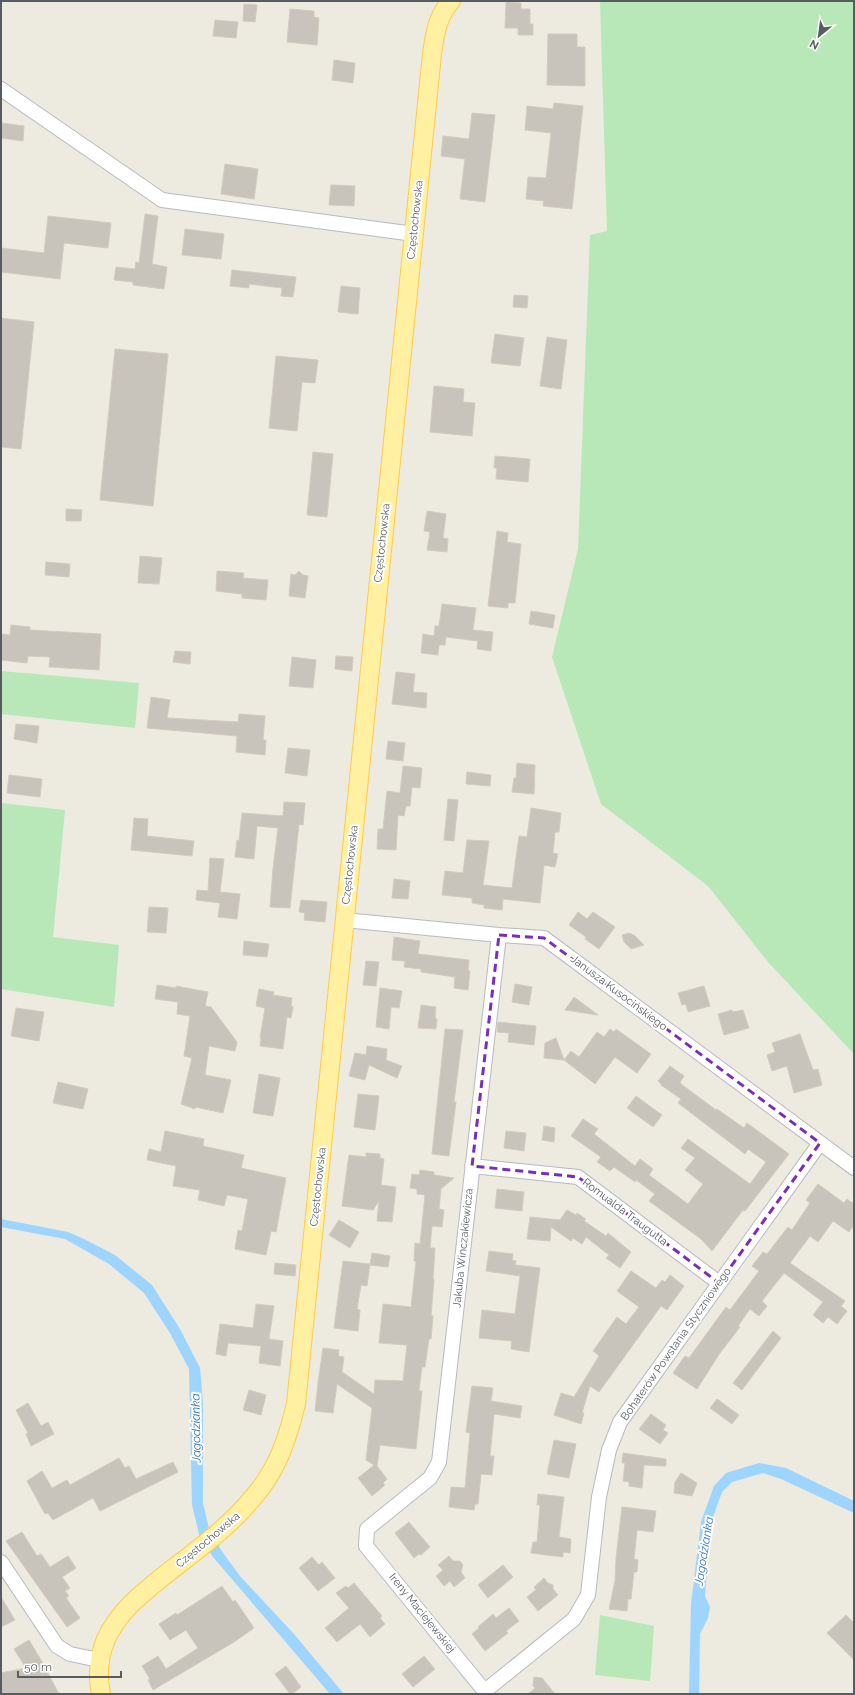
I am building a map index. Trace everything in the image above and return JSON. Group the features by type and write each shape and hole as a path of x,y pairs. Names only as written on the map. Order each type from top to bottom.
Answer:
{"main road":[{"name":"Częstochowska","path":"101,1694 99,1675 100,1660 102,1651 113,1626 125,1610 229,1523 256,1495 270,1475 284,1448 296,1404 435,32 441,13 451,1"}],"street":[{"path":"1,89 162,200 414,234"},
{"name":"Janusza Kusocińskiego","path":"344,920 544,938 854,1168"},
{"name":"Jakuba Winczakiewicza","path":"367,1529 430,1478 438,1462 499,935"},
{"name":"Bohaterów Powstania Styczniowego","path":"486,1692 574,1619 582,1607 588,1595 600,1497 609,1450 620,1422 820,1143"},
{"name":"Romualda Traugutta","path":"472,1166 578,1177 719,1283"},
{"name":"Ireny Maciejewskiej","path":"367,1529 366,1546 486,1692"},
{"path":"1,1562 57,1646 70,1654 100,1660"}],"highlighted area":[{"path":"499,935 544,938 820,1143 719,1283 578,1177 472,1166"}],"green space":[{"path":"600,1 854,1 854,1054 768,962 708,886 601,804 552,657 578,549 590,235 607,231"},
{"path":"1,671 139,683 135,728 1,714"},
{"path":"1,803 65,810 53,937 119,945 114,1007 1,989"},
{"path":"600,1615 654,1626 650,1681 595,1675"}],"water":[{"name":"Jagodzianka","path":"1,1219 68,1232 115,1255 152,1285 180,1329 200,1368 203,1402 203,1503 209,1529 221,1550 240,1576 294,1634 344,1694 330,1694 213,1557 200,1538 192,1505 189,1369 170,1333 144,1293 109,1264 65,1239 1,1227"},
{"name":"Jagodzianka","path":"759,1463 786,1468 854,1501 854,1513 781,1479 763,1473 732,1482 722,1492 710,1526 705,1596 710,1607 708,1618 700,1634 699,1694 689,1694 691,1604 701,1522 714,1486 726,1473"}],"building":[{"path":"506,2 521,3 521,9 530,9 530,24 533,24 533,35 518,35 518,28 505,28"},
{"path":"244,4 257,5 255,22 243,21"},
{"path":"290,9 314,11 314,17 319,18 317,45 287,42"},
{"path":"215,20 238,22 236,38 213,36"},
{"path":"548,34 577,34 577,47 585,47 585,86 547,85"},
{"path":"334,60 355,63 353,83 332,80"},
{"path":"554,103 583,106 572,209 543,206 544,201 526,199 528,177 546,178 551,133 525,130 527,106 553,109"},
{"path":"472,113 495,115 485,202 460,199 465,159 441,156 443,136 469,139"},
{"path":"2,123 24,126 23,141 1,138"},
{"path":"225,164 258,169 254,199 221,194"},
{"path":"331,185 355,186 354,206 329,205"},
{"path":"145,214 158,216 152,264 167,267 164,289 133,285 133,282 114,280 116,267 135,269 136,262 139,263"},
{"path":"48,216 111,223 108,248 64,243 60,279 1,272 1,248 44,253"},
{"path":"185,229 224,234 221,259 182,255"},
{"path":"232,270 296,277 293,297 281,296 282,288 249,284 249,288 230,286"},
{"path":"341,286 360,288 358,314 338,312"},
{"path":"514,295 528,296 527,308 513,307"},
{"path":"1,318 34,322 21,449 1,447"},
{"path":"495,334 524,338 520,366 491,363"},
{"path":"547,337 567,340 561,389 540,386"},
{"path":"115,349 168,354 153,506 100,500"},
{"path":"276,356 318,360 315,383 302,382 297,431 269,428"},
{"path":"434,386 464,389 463,402 475,403 472,436 430,432"},
{"path":"313,452 333,454 327,517 307,515"},
{"path":"495,456 530,459 528,482 496,479 497,468 494,468"},
{"path":"66,509 82,510 81,521 66,521"},
{"path":"427,511 446,514 443,538 448,539 447,552 427,550 430,532 424,531"},
{"path":"497,531 508,533 507,542 521,544 515,603 508,603 508,608 488,606"},
{"path":"140,556 162,558 159,584 138,583"},
{"path":"46,562 70,564 69,577 45,575"},
{"path":"217,571 244,573 243,578 268,580 266,600 242,598 242,594 216,591"},
{"path":"299,571 303,575 308,576 305,598 289,596 291,574 295,575"},
{"path":"442,604 476,608 473,630 493,632 491,651 477,649 478,641 446,637 445,645 439,645 438,655 421,653 423,634 434,636 435,626 439,626"},
{"path":"531,611 555,615 553,628 529,624"},
{"path":"11,625 30,627 30,630 101,634 99,670 49,667 50,657 28,656 27,663 1,660 1,634 10,635"},
{"path":"175,651 191,652 190,664 173,662"},
{"path":"336,656 353,657 352,671 335,669"},
{"path":"292,657 316,660 313,688 289,686"},
{"path":"396,672 415,674 413,692 427,693 426,708 392,704"},
{"path":"151,697 170,700 167,718 238,722 239,714 265,716 263,740 266,740 265,755 236,752 237,736 147,728"},
{"path":"16,724 39,726 37,743 14,739"},
{"path":"388,741 405,743 403,761 386,759"},
{"path":"288,748 310,750 307,776 285,773"},
{"path":"517,763 535,765 534,794 512,792 514,778 516,778"},
{"path":"403,766 422,768 420,788 412,787 410,806 406,806 404,816 398,815 396,850 377,849 378,829 383,829 387,791 400,793"},
{"path":"467,772 491,775 490,786 466,784"},
{"path":"9,775 42,779 40,797 7,793"},
{"path":"448,799 458,800 454,841 444,840"},
{"path":"284,802 305,803 303,825 299,824 290,908 270,907 278,828 257,826 254,859 235,857 237,840 239,841 242,813 283,816"},
{"path":"531,808 561,813 559,832 555,832 553,853 558,854 555,867 544,865 540,903 503,899 502,910 484,908 484,905 472,903 472,898 442,895 445,871 463,873 467,840 489,841 483,885 512,888 519,836 527,837"},
{"path":"134,818 148,819 147,836 194,841 192,856 131,850"},
{"path":"210,858 224,859 220,892 240,894 237,919 218,917 220,903 196,900 197,890 208,891"},
{"path":"394,879 410,881 408,899 392,898"},
{"path":"301,900 327,902 325,922 304,920 305,913 299,912"},
{"path":"149,907 168,908 166,933 147,932"},
{"path":"578,912 587,919 593,912 615,927 599,949 585,939 586,937 569,925"},
{"path":"629,933 634,935 644,945 631,949 624,942 622,935"},
{"path":"394,937 420,941 418,954 469,960 468,971 470,971 468,990 454,988 455,977 421,972 421,969 404,967 405,961 392,960"},
{"path":"244,941 269,944 267,957 243,955"},
{"path":"366,961 379,962 376,986 363,985"},
{"path":"515,984 532,987 529,1005 512,1002"},
{"path":"157,985 176,988 176,986 208,992 205,1006 211,1007 237,1042 235,1051 209,1046 205,1075 231,1080 223,1113 196,1107 195,1109 181,1104 192,1058 184,1056 190,1016 177,1014 178,1002 155,999"},
{"path":"704,986 710,1006 688,1012 686,1004 682,1005 678,993"},
{"path":"380,988 402,991 399,1008 391,1007 389,1029 376,1027"},
{"path":"259,989 274,992 273,995 292,998 291,1006 293,1007 291,1018 287,1017 283,1049 260,1046 265,1008 256,1006"},
{"path":"574,997 598,1015 565,1010"},
{"path":"421,1005 436,1007 436,1029 418,1028"},
{"path":"16,1008 44,1012 39,1041 11,1036"},
{"path":"732,1010 733,1012 743,1010 749,1028 724,1035 718,1014"},
{"path":"498,1022 536,1026 534,1045 508,1042 509,1033 497,1032"},
{"path":"445,1029 463,1030 449,1156 432,1154"},
{"path":"610,1029 614,1032 616,1029 651,1054 637,1073 615,1057 595,1084 564,1060 571,1051 579,1057 597,1032 604,1037"},
{"path":"800,1034 813,1070 818,1069 822,1085 794,1093 787,1066 772,1071 767,1055 775,1052 772,1043"},
{"path":"556,1038 564,1060 544,1058 545,1043"},
{"path":"367,1046 387,1049 386,1060 402,1066 397,1078 369,1065 365,1080 349,1076 355,1053 366,1055"},
{"path":"670,1066 684,1076 680,1082 681,1084 716,1110 717,1109 744,1128 747,1123 789,1154 745,1211 743,1210 712,1251 701,1239 649,1201 655,1194 636,1180 635,1182 614,1167 610,1171 597,1162 601,1157 571,1136 583,1119 598,1129 594,1134 635,1166 640,1159 653,1169 649,1175 688,1204 703,1184 685,1170 695,1158 681,1148 688,1139 750,1184 766,1162 748,1149 745,1154 678,1103 681,1099 661,1085 658,1081"},
{"path":"259,1074 280,1078 273,1116 253,1113"},
{"path":"58,1082 88,1089 83,1109 53,1103"},
{"path":"358,1094 379,1096 375,1130 354,1127"},
{"path":"636,1096 662,1115 653,1127 627,1108"},
{"path":"544,1126 555,1128 554,1142 542,1140"},
{"path":"165,1131 204,1139 203,1146 244,1155 241,1168 286,1178 276,1232 271,1231 266,1255 235,1249 238,1230 242,1231 248,1199 227,1195 224,1206 198,1200 200,1190 173,1186 176,1166 147,1160 149,1149 161,1152"},
{"path":"506,1131 526,1133 524,1151 504,1148"},
{"path":"366,1153 380,1154 380,1158 384,1159 381,1185 396,1187 392,1222 377,1221 379,1201 373,1210 342,1206 349,1155 366,1157"},
{"path":"420,1170 434,1172 434,1175 454,1178 441,1189 439,1209 444,1210 442,1227 432,1226 430,1248 435,1248 431,1316 433,1316 431,1339 429,1339 425,1367 422,1367 419,1391 422,1391 416,1449 380,1445 377,1466 387,1479 383,1483 385,1485 372,1496 358,1478 374,1465 366,1460 372,1408 337,1384 333,1413 315,1411 323,1348 339,1350 338,1356 344,1357 342,1372 374,1394 375,1380 403,1381 407,1345 379,1343 383,1304 411,1307 416,1261 414,1261 415,1243 420,1244 425,1195 417,1194 417,1189 410,1188 412,1174 419,1175"},
{"path":"818,1184 844,1203 847,1199 854,1204 854,1225 849,1232 833,1221 818,1242 810,1236 790,1263 845,1301 841,1306 847,1311 837,1324 828,1317 823,1323 813,1315 823,1302 784,1273 762,1301 767,1306 759,1316 750,1309 738,1326 740,1327 720,1353 697,1389 673,1373 685,1356 689,1358 726,1307 730,1310 759,1271 752,1266 763,1252 767,1254 788,1227 792,1230 810,1203 806,1200"},
{"path":"497,1189 524,1192 522,1211 495,1208"},
{"path":"567,1210 576,1215 577,1213 586,1219 584,1221 606,1236 608,1233 631,1252 620,1268 606,1258 609,1255 586,1237 582,1244 573,1238 571,1241 551,1227 550,1241 527,1239 530,1217 560,1220"},
{"path":"339,1220 359,1232 350,1248 329,1235"},
{"path":"489,1251 513,1254 512,1260 516,1261 515,1265 540,1268 529,1352 511,1349 512,1341 479,1338 482,1310 515,1314 520,1276 486,1271"},
{"path":"372,1253 390,1256 388,1267 370,1265"},
{"path":"343,1261 370,1264 367,1286 361,1285 357,1309 360,1310 358,1331 334,1328"},
{"path":"275,1263 296,1265 295,1276 274,1274"},
{"path":"631,1271 656,1288 662,1280 665,1282 670,1275 684,1286 667,1310 661,1306 599,1392 590,1386 582,1413 584,1413 581,1424 554,1415 561,1393 574,1397 599,1356 593,1351 617,1317 626,1324 639,1307 617,1291"},
{"path":"256,1304 274,1306 269,1339 283,1341 280,1366 259,1363 261,1346 228,1343 226,1356 216,1354 220,1324 253,1328"},
{"path":"773,1331 781,1338 742,1390 733,1383"},
{"path":"472,1386 493,1388 491,1401 522,1406 520,1418 494,1414 490,1456 494,1456 492,1475 481,1474 478,1504 475,1504 474,1510 449,1507 451,1487 465,1488 470,1433 466,1432"},
{"path":"249,1390 266,1395 261,1415 243,1410"},
{"path":"717,1399 739,1415 732,1424 710,1408"},
{"path":"28,1403 41,1426 48,1422 54,1434 31,1446 26,1434 28,1433 16,1410"},
{"path":"651,1414 666,1425 663,1430 668,1433 660,1444 639,1429"},
{"path":"554,1440 576,1444 569,1478 547,1474"},
{"path":"623,1453 666,1459 666,1466 644,1465 642,1488 629,1486 629,1482 623,1481 625,1463 622,1463"},
{"path":"119,1458 125,1468 129,1466 136,1479 173,1462 178,1472 100,1511 93,1498 53,1520 48,1513 45,1514 27,1481 42,1471 52,1488 67,1480 70,1485"},
{"path":"681,1473 697,1483 692,1496 674,1493 675,1482"},
{"path":"538,1494 564,1497 559,1537 571,1539 570,1553 563,1552 563,1557 531,1553 533,1542 537,1542 540,1505 537,1505"},
{"path":"622,1507 656,1511 653,1532 637,1530 634,1559 638,1560 637,1572 634,1572 631,1599 628,1599 627,1611 609,1609 615,1581"},
{"path":"409,1522 430,1547 421,1555 419,1554 414,1558 395,1533"},
{"path":"22,1532 37,1556 41,1554 50,1567 68,1556 76,1568 62,1577 70,1588 65,1591 69,1596 66,1598 80,1618 67,1627 6,1541"},
{"path":"449,1556 453,1561 460,1561 463,1565 461,1572 465,1578 454,1587 450,1581 444,1586 436,1576 443,1570 438,1565"},
{"path":"312,1557 319,1565 322,1562 335,1578 318,1591 299,1568"},
{"path":"503,1565 513,1577 488,1598 478,1585"},
{"path":"544,1578 548,1583 553,1585 553,1589 558,1595 538,1611 527,1597 536,1590 534,1587"},
{"path":"354,1583 382,1616 380,1618 385,1624 370,1637 360,1624 337,1642 325,1628 349,1608 336,1593 346,1586 348,1588"},
{"path":"222,1586 233,1602 235,1600 254,1628 234,1642 153,1690 148,1680 150,1679 142,1666 158,1656 166,1669 198,1648 186,1630 170,1640 159,1624 176,1613 177,1615"},
{"path":"1,1597 15,1620 1,1627"},
{"path":"509,1608 519,1621 506,1631 508,1633 485,1651 472,1634 493,1614 496,1618"},
{"path":"846,1615 854,1623 854,1660 827,1633"},
{"path":"29,1640 59,1694 1,1694 1,1673 26,1668 14,1649"},
{"path":"424,1656 435,1669 413,1687 402,1674"},
{"path":"286,1666 301,1687 292,1694 290,1694 275,1674"},
{"path":"534,1677 542,1678 555,1694 528,1694 535,1688 533,1686"}]}
